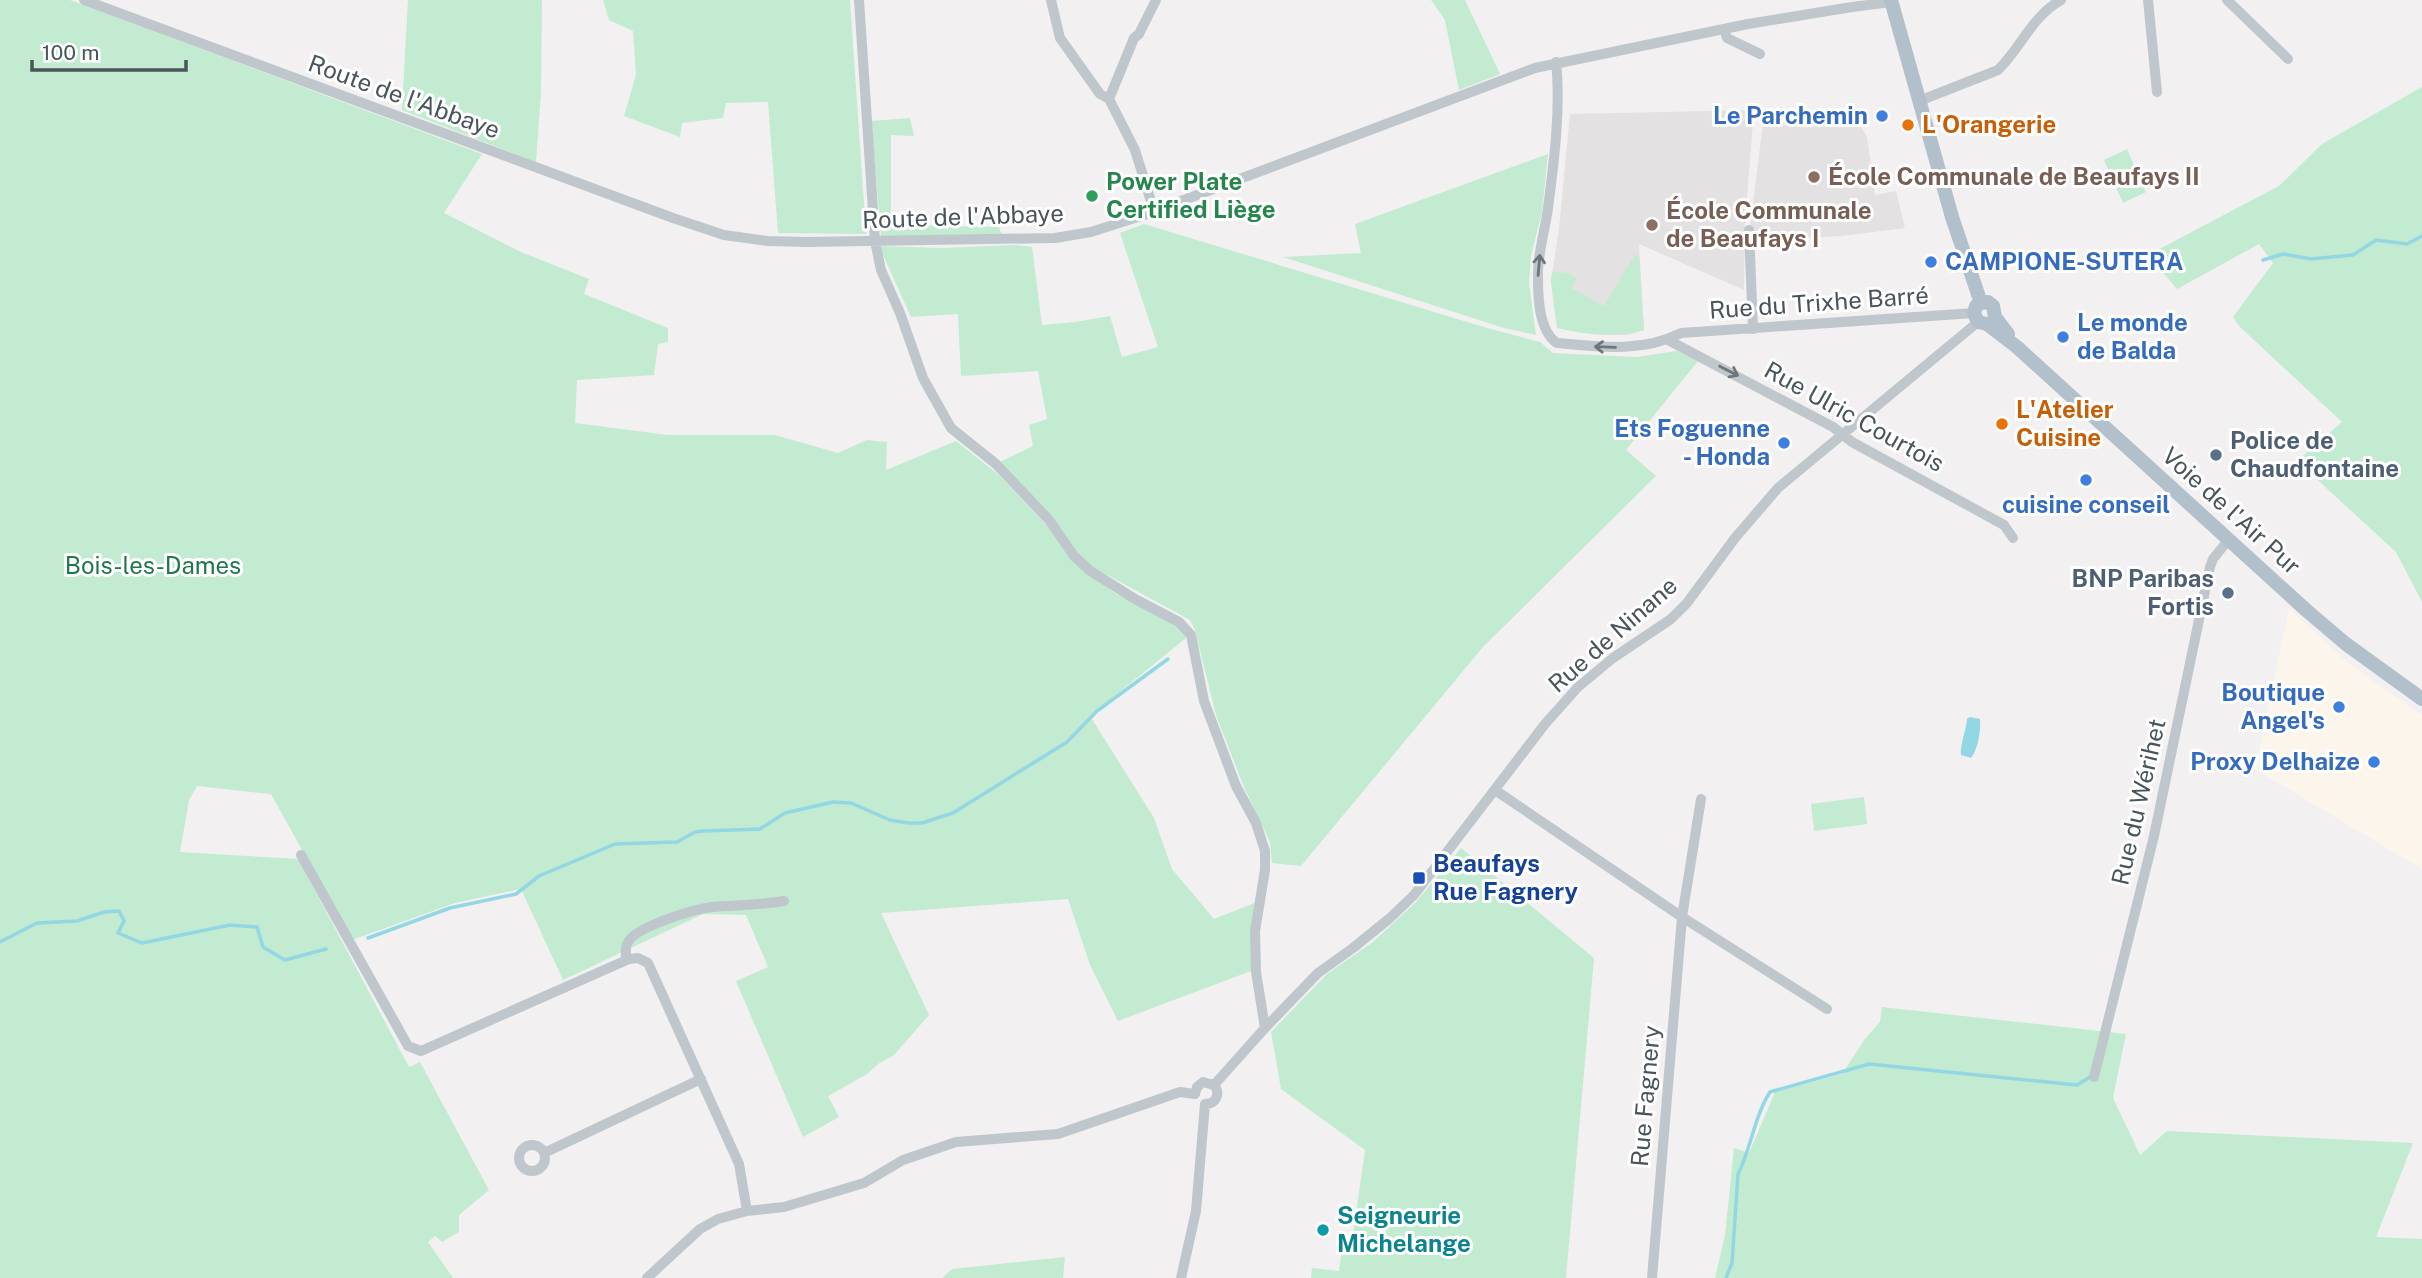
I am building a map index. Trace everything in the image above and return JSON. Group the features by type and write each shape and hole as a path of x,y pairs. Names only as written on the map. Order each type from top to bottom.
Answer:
{"main road":[{"path":"1891,1 1983,316"},
{"name":"Voie de l'Air Pur","path":"1983,316 2346,644 2422,699"}],"street":[{"name":"Route de l'Abbaye","path":"84,0 673,218 724,235 768,241 1071,236 1091,232 1154,211 1516,74 1556,62 1724,29 1891,1"},
{"path":"859,0 875,241 881,270 900,313 923,378 951,428 1001,469 1049,520 1074,556 1089,570 1135,599 1179,622 1191,635 1204,701 1236,786 1256,824 1265,851 1265,870 1255,931 1256,972 1265,1028"},
{"path":"1051,0 1060,38 1100,94 1109,99 1135,150 1154,211"},
{"path":"1109,99 1135,38 1156,0"},
{"path":"2148,0 2157,92"},
{"path":"2227,0 2288,59"},
{"path":"1919,101 1998,70 2041,13 2053,2"},
{"path":"1724,29 1727,38 1760,54"},
{"name":"Rue du Trixhe Barré","path":"1556,62 1559,82 1555,136 1538,276 1546,332 1557,343 1611,348 1659,344 1681,333 1983,316"},
{"path":"1749,230 1753,329"},
{"name":"Rue de Ninane","path":"1214,1085 1318,973 1381,926 1414,895 1545,724 1578,687 1613,658 1671,619 1687,603 1735,538 1777,488 1983,316"},
{"name":"Rue Ulric Courtois","path":"1668,340 1843,432 1852,442 2004,525 2013,538"},
{"name":"Rue du Wérihet","path":"2094,1077 2154,835 2210,567 2229,539"},
{"path":"1495,790 1682,917 1827,1009"},
{"name":"Rue Fagnery","path":"1652,1278 1682,917 1701,799"},
{"path":"301,855 408,1045 421,1051 626,960 638,958 648,963 739,1164 747,1211"},
{"path":"626,960 626,944 636,933 654,925 710,908 784,901"},
{"path":"544,1153 701,1079"},
{"path":"1207,1082 1214,1085 1218,1091 1217,1098 1212,1103 1198,1101 1195,1094 1200,1084 1207,1082"},
{"path":"647,1278 700,1229 718,1219 747,1211 784,1207 864,1183 903,1160 956,1142 1058,1134 1180,1092 1195,1094"},
{"path":"1181,1278 1196,1211 1205,1104"}],"shaded area":[{"name":"École Communale de Beaufays I","path":"1754,110 1745,221 1744,290 1639,244 1644,330 1628,335 1606,335 1557,328 1551,282 1570,114"},
{"name":"École Communale de Beaufays II","path":"1852,110 1867,137 1875,195 1896,191 1905,228 1841,236 1753,241 1750,228 1764,114"},
{"path":"2289,608 2348,663 2422,715 2422,869 2255,769"}],"green space":[{"name":"Bois-les-Dames","path":"0,0 70,0 482,154 444,213 521,252 589,279 584,294 668,328 668,342 658,344 654,375 577,380 575,423 668,435 775,435 838,453 867,440 887,442 886,470 956,441 999,475 1051,530 1076,565 1115,593 1178,626 1186,638 1090,716 1154,818 1172,869 1214,919 1257,902 1251,971 1118,1021 1090,965 1068,899 881,913 929,1015 894,1055 828,1096 839,1117 803,1137 736,981 768,967 746,915 703,914 563,980 521,889 455,903 352,940 271,794 197,786 189,800 180,852 298,859 409,1067 420,1062 489,1190 459,1215 459,1232 442,1242 435,1236 428,1242 453,1278 0,1278"},
{"path":"408,0 542,0 541,92 536,162 402,110"},
{"path":"603,0 850,0 866,234 778,233 768,102 726,103 723,118 682,123 680,137 624,116 636,75 633,31 609,20"},
{"path":"1431,0 1465,0 1500,74 1459,90 1445,20"},
{"path":"2422,87 2422,602 2396,552 2297,461 2342,422 2239,326 2233,317 2273,263 2259,244 2177,289 2148,255 2279,186 2322,144"},
{"path":"910,118 914,136 891,135 891,225 999,227 1002,236 881,236 871,121"},
{"path":"2127,149 2146,192 2123,203 2104,160"},
{"path":"1548,154 1542,212 1531,255 1529,284 1536,335 1504,328 1283,257 1361,253 1355,224"},
{"path":"1144,224 1540,342 1553,353 1636,357 1677,351 1698,361 1626,450 1656,476 1483,647 1301,866 1272,863 1270,842 1244,787 1216,715 1195,630 1190,620 1087,564 1000,462 1033,446 1029,425 1047,419 1038,371 961,376 958,314 911,317 879,246 1032,247 1042,325 1110,316 1122,357 1158,347 1120,233"},
{"path":"1635,255 1639,256 1644,330 1600,335 1557,328 1552,272 1568,273 1577,278 1571,288 1604,306"},
{"path":"1864,797 1867,824 1814,831 1811,804"},
{"path":"1461,848 1594,958 1566,1278 1311,1278 1312,1268 1339,1271 1342,1249 1351,1250 1365,1150 1281,1089 1271,1032 1327,974 1373,942 1415,903"},
{"path":"1882,1007 2126,1034 2113,1098 2140,1155 2167,1131 2413,1143 2376,1237 2422,1239 2422,1278 1715,1278 1725,1235 1734,1148 1749,1153 1775,1092 1842,1074 1880,1022"},
{"path":"1065,1257 1063,1278 942,1278 952,1269"}],"water":[{"path":"1967,719 1980,719 1977,745 1971,758 1961,755"}],"waterway":[{"path":"2263,260 2283,254 2311,259 2353,255 2376,240 2407,244 2422,236"},
{"path":"368,938 450,908 516,894 539,876 615,844 677,842 695,832 760,829 785,813 833,802 851,803 890,820 908,823 922,823 953,813 1067,742 1097,711 1168,659"},
{"path":"0,942 37,923 77,921 104,912 119,911 124,921 118,933 142,943 230,925 257,927 263,947 285,960 326,949"},
{"path":"1726,1278 1732,1263 1738,1174 1770,1092 1869,1064 2077,1085 2090,1077"}],"place":[{"name":"Le Parchemin","path":"1882,116"},
{"name":"L'Orangerie","path":"1908,125"},
{"name":"École Communale de Beaufays II","path":"1814,177"},
{"name":"Power Plate Certified Liège","path":"1092,196"},
{"name":"École Communale de Beaufays I","path":"1652,225"},
{"name":"CAMPIONE-SUTERA","path":"1931,262"},
{"name":"Le monde de Balda","path":"2063,337"},
{"name":"L'Atelier Cuisine","path":"2002,424"},
{"name":"Ets Foguenne - Honda","path":"1784,443"},
{"name":"Police de Chaudfontaine","path":"2216,455"},
{"name":"cuisine conseil","path":"2086,480"},
{"name":"BNP Paribas Fortis","path":"2228,593"},
{"name":"Boutique Angel's","path":"2339,707"},
{"name":"Proxy Delhaize","path":"2374,762"},
{"name":"Beaufays Rue Fagnery","path":"1419,878"},
{"name":"Seigneurie Michelange","path":"1323,1230"}]}
